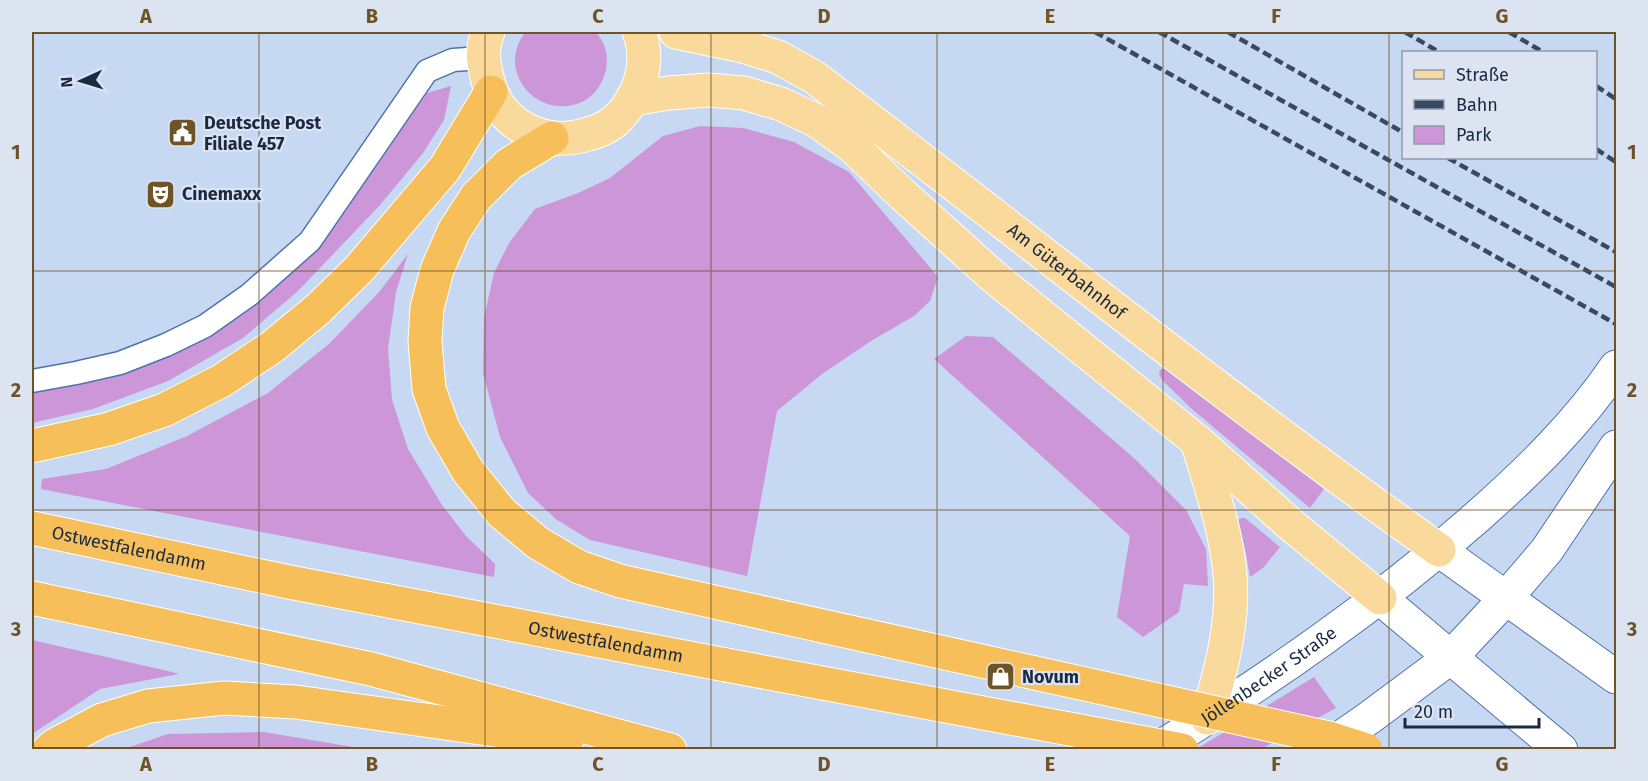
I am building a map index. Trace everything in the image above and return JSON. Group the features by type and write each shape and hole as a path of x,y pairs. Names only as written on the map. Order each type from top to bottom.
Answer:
{"highway":[{"path":"32,446 109,429 164,410 221,381 272,347 318,309 367,260 445,168 491,92"},
{"path":"552,138 509,164 476,197 454,231 437,270 427,308 425,341 429,389 442,428 468,471 502,513 538,543 579,567 620,581 1317,736 1366,750"},
{"name":"Ostwestfalendamm","path":"32,528 289,582 1182,750"},
{"path":"32,598 371,669 670,750"},
{"path":"49,750 102,720 148,706 224,698 296,702 634,750"}],"main road":[{"path":"485,45 491,92 501,110 516,123 533,133 552,138 576,138 599,131 619,117 633,99 644,72 644,44 639,32"},
{"name":"Am Güterbahnhof","path":"676,32 743,46 778,57 814,77 1354,490 1439,550"},
{"path":"633,99 708,90 744,93 781,104 817,121 852,146 995,278 1197,441 1290,524 1561,750"},
{"name":"Jöllenbecker Straße","path":"1156,750 1313,647 1380,598 1439,550 1536,462 1599,392 1617,367"},
{"path":"1197,441 1217,509 1230,574 1230,611 1226,645 1207,718"},
{"path":"1323,750 1451,657 1547,550 1617,447"},
{"path":"1439,550 1617,677"}],"lane":[{"path":"32,381 120,363 166,345 205,326 249,295 310,241 427,71 485,45"}],"green space":[{"path":"526,32 595,32 600,37 607,59 604,76 596,91 582,102 561,106 550,105 533,96 520,80 515,65 518,45"},
{"path":"451,86 444,120 423,153 380,205 298,291 243,338 168,381 93,409 32,423 32,391 82,383 156,357 301,260 335,226 427,93"},
{"path":"700,126 743,128 794,142 849,172 938,277 930,301 914,316 822,374 777,411 747,576 590,540 557,520 528,493 500,437 483,373 484,318 494,273 509,243 535,209 610,178 663,136"},
{"path":"408,254 396,292 388,349 392,400 408,449 442,505 466,536 495,564 494,577 41,489 42,479 106,469 187,436 268,393 330,343 380,291"},
{"path":"966,336 993,337 1134,458 1186,510 1206,549 1208,586 1184,584 1179,612 1143,637 1117,617 1130,536 934,359"},
{"path":"1165,368 1324,489 1310,508 1193,410 1162,380 1160,370"},
{"path":"1245,518 1280,547 1263,568 1250,577 1239,524 1239,519"},
{"path":"32,640 179,674 100,689 32,734"},
{"path":"1314,677 1336,708 1261,749 1195,750"},
{"path":"264,732 365,749 124,749 168,734"}],"railway":[{"path":"1095,32 1616,324"},
{"path":"1159,32 1616,287"},
{"path":"1228,32 1402,132"},
{"path":"1405,32 1437,51"},
{"path":"1509,32 1541,51"},
{"path":"1597,87 1616,99"},
{"path":"1597,150 1616,162"},
{"path":"1450,159 1616,252"}],"place":[{"name":"Deutsche Post Filiale 457","path":"183,133"},
{"name":"Cinemaxx","path":"161,194"},
{"name":"Novum","path":"1001,677"}]}
